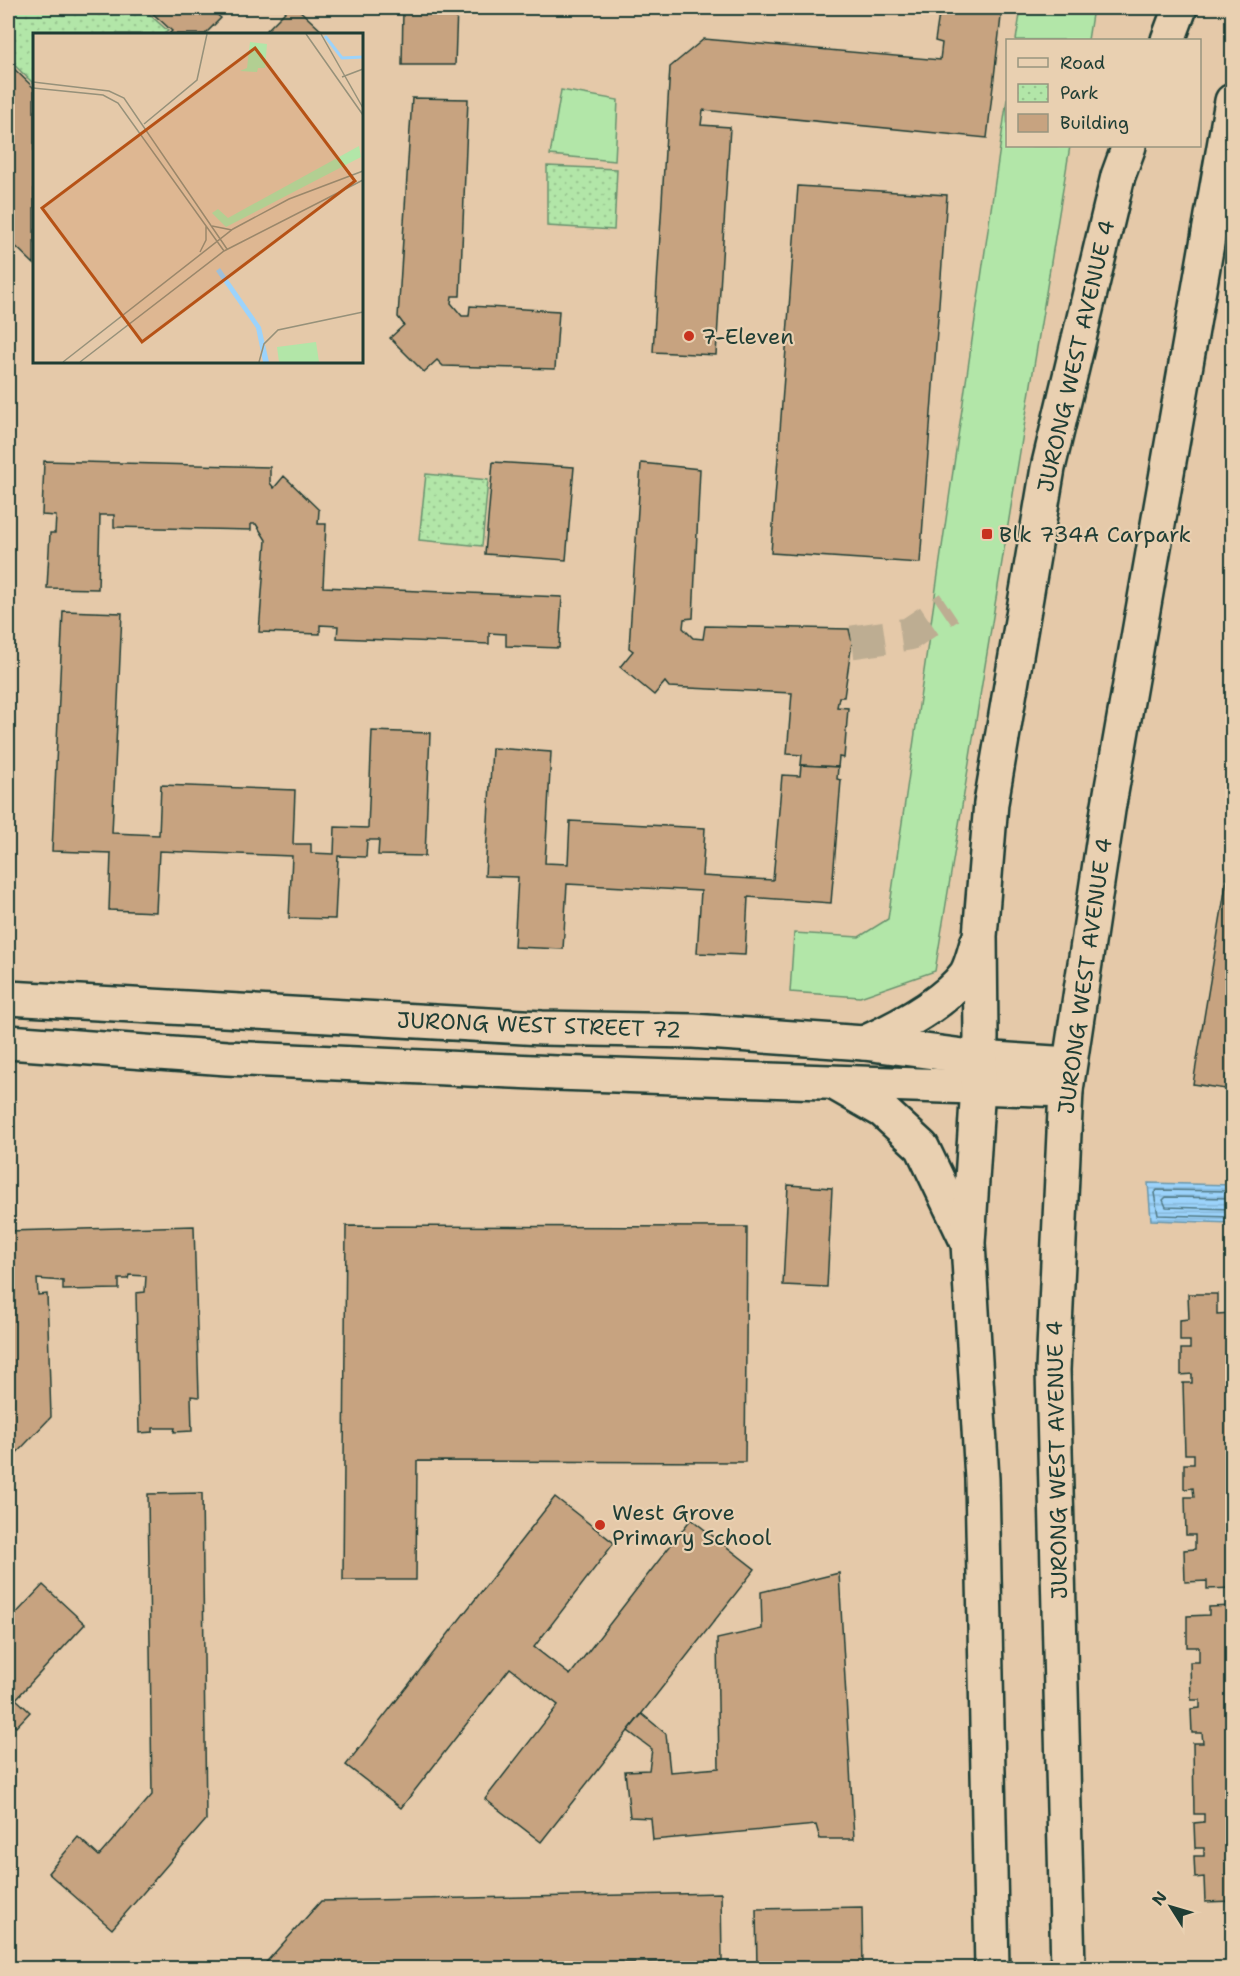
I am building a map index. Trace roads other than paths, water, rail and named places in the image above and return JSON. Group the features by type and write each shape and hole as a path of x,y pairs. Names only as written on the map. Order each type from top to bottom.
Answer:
{"main road":[{"path":"1168,39 1180,8"},
{"name":"JURONG WEST AVENUE 4","path":"1068,1968 1053,1370 1068,1077 1108,810 1233,101"},
{"name":"JURONG WEST AVENUE 4","path":"992,1968 982,1479 968,1243 978,1072 980,936 992,804 1048,468 1118,176 1129,147"},
{"path":"864,1043 899,1028 944,995 966,973 980,936"},
{"name":"JURONG WEST STREET 72","path":"8,998 542,1028 693,1031 864,1043 978,1072"},
{"path":"227,1058 232,1010"},
{"name":"JURONG WEST STREET 72","path":"8,1042 227,1058 834,1083 978,1072 1068,1077"},
{"path":"834,1083 883,1111 922,1147 968,1243"}],"water":[{"path":"1148,1183 1232,1185 1232,1223 1151,1220"}],"tunnel":[{"path":"852,642 909,634 949,607"}],"place":[{"name":"7-Eleven","path":"689,336"},
{"name":"Blk 734A Carpark","path":"987,534"},
{"name":"West Grove Primary School","path":"600,1525"}]}
